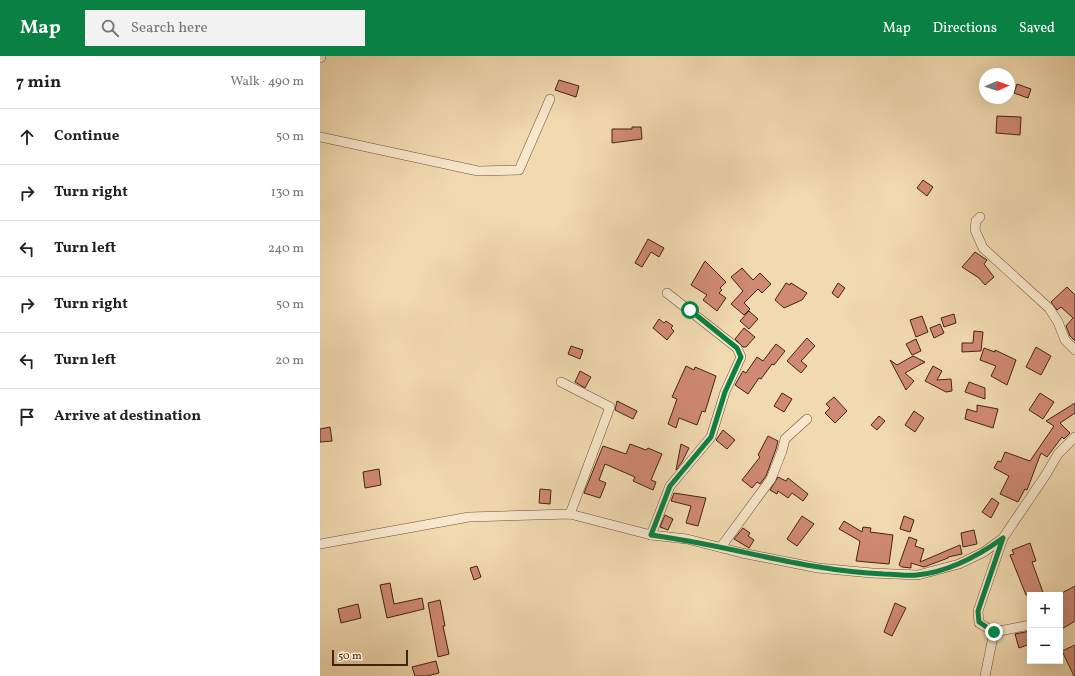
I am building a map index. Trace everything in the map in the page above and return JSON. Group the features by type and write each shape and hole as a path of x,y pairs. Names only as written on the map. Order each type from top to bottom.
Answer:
{"street":[{"path":"320,137 478,171 519,170 550,99"},
{"path":"980,217 976,221 975,230 983,248 1049,308 1058,322 1065,340 1075,350"},
{"path":"651,535 670,486 711,437 725,392 741,357 737,348 667,293"},
{"path":"561,382 610,407 570,514"},
{"path":"721,547 771,479 785,439 807,419"},
{"path":"1027,626 994,632 979,622 978,611 1003,538 1058,454 1075,438"},
{"path":"320,544 469,516 570,514 651,535 686,539 742,553 818,568 872,573 918,575 959,564 984,552 1003,538"},
{"path":"985,676 994,632"}],"building":[{"path":"559,80 579,86 576,97 555,90"},
{"path":"1017,84 1031,89 1028,98 1015,93"},
{"path":"997,116 1021,117 1020,135 996,133"},
{"path":"632,127 641,127 642,139 612,143 612,129 632,129"},
{"path":"923,180 933,187 927,196 917,188"},
{"path":"648,239 664,248 659,257 651,252 642,267 635,263"},
{"path":"975,252 987,260 984,264 994,277 985,285 979,278 962,267"},
{"path":"705,261 726,282 720,288 722,290 719,293 726,298 717,311 703,300 707,295 691,285"},
{"path":"742,268 753,280 760,273 771,284 762,293 758,289 744,303 750,309 744,315 731,304 743,291 731,277"},
{"path":"786,283 790,285 791,283 807,293 802,300 784,308 775,300"},
{"path":"838,283 845,288 838,298 832,293"},
{"path":"1067,287 1075,295 1075,341 1070,336 1066,326 1073,318 1061,307 1057,310 1051,302"},
{"path":"749,311 758,319 749,329 740,321"},
{"path":"954,314 956,323 944,327 941,318"},
{"path":"922,316 928,332 916,337 910,320"},
{"path":"659,319 664,323 666,321 673,326 671,328 674,331 667,340 653,328"},
{"path":"940,324 944,333 934,338 930,328"},
{"path":"744,328 755,337 746,347 743,347 735,339"},
{"path":"974,331 983,332 981,351 962,352 962,343 973,343"},
{"path":"807,338 815,346 801,361 807,366 801,373 787,361"},
{"path":"916,339 921,351 912,355 906,344"},
{"path":"776,344 785,351 774,365 772,364 761,379 759,378 748,394 735,385 743,371 746,373 757,357 763,361"},
{"path":"571,346 583,350 580,359 568,354"},
{"path":"1036,347 1051,356 1041,375 1026,367"},
{"path":"984,348 995,352 995,350 1016,360 1007,385 991,376 996,366 980,360"},
{"path":"913,356 925,362 905,373 914,381 906,390 890,360 897,365"},
{"path":"686,366 694,370 695,367 716,376 705,412 702,411 697,425 679,418 676,428 668,424 677,399 672,397"},
{"path":"933,366 942,371 937,380 951,379 952,391 946,392 925,381"},
{"path":"580,371 591,377 585,388 575,382"},
{"path":"969,382 985,388 985,399 965,392"},
{"path":"782,393 792,399 784,412 774,406"},
{"path":"1040,393 1054,402 1043,419 1029,410"},
{"path":"834,397 847,411 835,423 825,413 830,408 826,404"},
{"path":"617,401 637,411 633,419 615,410"},
{"path":"1075,403 1075,413 1060,423 1070,433 1064,439 1062,437 1047,457 1041,453 1027,490 1025,489 1018,502 1000,494 1009,476 994,468 998,461 1001,462 1005,452 1030,461 1054,426 1046,421"},
{"path":"977,405 998,409 993,428 965,419 967,409 977,412"},
{"path":"914,411 924,418 915,432 905,425"},
{"path":"879,416 885,421 877,430 871,425"},
{"path":"330,427 332,441 320,442 320,429"},
{"path":"723,430 735,440 727,449 716,440"},
{"path":"768,436 778,441 776,449 766,476 760,484 757,482 752,488 742,480 760,457 758,455"},
{"path":"630,444 646,450 648,448 662,454 651,480 656,482 653,490 633,481 635,477 605,464 599,480 606,483 600,498 584,493 603,446 626,454"},
{"path":"681,444 689,448 676,470"},
{"path":"379,469 381,485 365,488 363,472"},
{"path":"778,477 786,481 788,478 808,494 803,501 792,493 788,498 778,491 777,494 770,490"},
{"path":"540,489 551,490 550,504 539,503"},
{"path":"674,493 706,498 698,526 686,523 691,506 671,501"},
{"path":"992,498 999,503 991,518 982,512"},
{"path":"665,515 673,519 668,530 660,527"},
{"path":"802,516 814,524 797,546 787,539"},
{"path":"904,516 914,520 910,532 900,529"},
{"path":"844,521 862,532 863,527 871,528 870,532 893,535 889,564 856,561 860,541 839,529"},
{"path":"743,528 750,533 748,536 754,540 749,548 734,539"},
{"path":"974,530 977,544 963,547 961,533"},
{"path":"909,537 917,540 915,546 924,549 920,562 960,545 962,554 948,557 924,567 911,563 911,568 902,567 899,565"},
{"path":"1030,543 1036,561 1032,562 1043,592 1027,592 1026,595 1010,555 1014,554 1012,550"},
{"path":"477,566 481,577 474,580 470,568"},
{"path":"390,583 394,604 422,598 424,609 387,618 380,585"},
{"path":"1075,586 1075,621 1063,628 1063,628 1063,592"},
{"path":"440,600 445,626 443,626 449,654 438,657 428,603"},
{"path":"895,603 906,608 892,636 884,632"},
{"path":"358,604 361,618 341,623 338,609"},
{"path":"1027,632 1027,645 1019,648 1015,634"},
{"path":"1075,645 1075,676 1063,653 1063,651"},
{"path":"436,661 439,673 427,676 415,676 412,667"}],"route":[{"path":"690,310 737,348 741,357 725,392 711,437 670,486 651,535 686,539 742,553 818,568 872,573 918,575 959,564 984,552 1003,538 991,569 978,611 979,622 994,632"}]}
